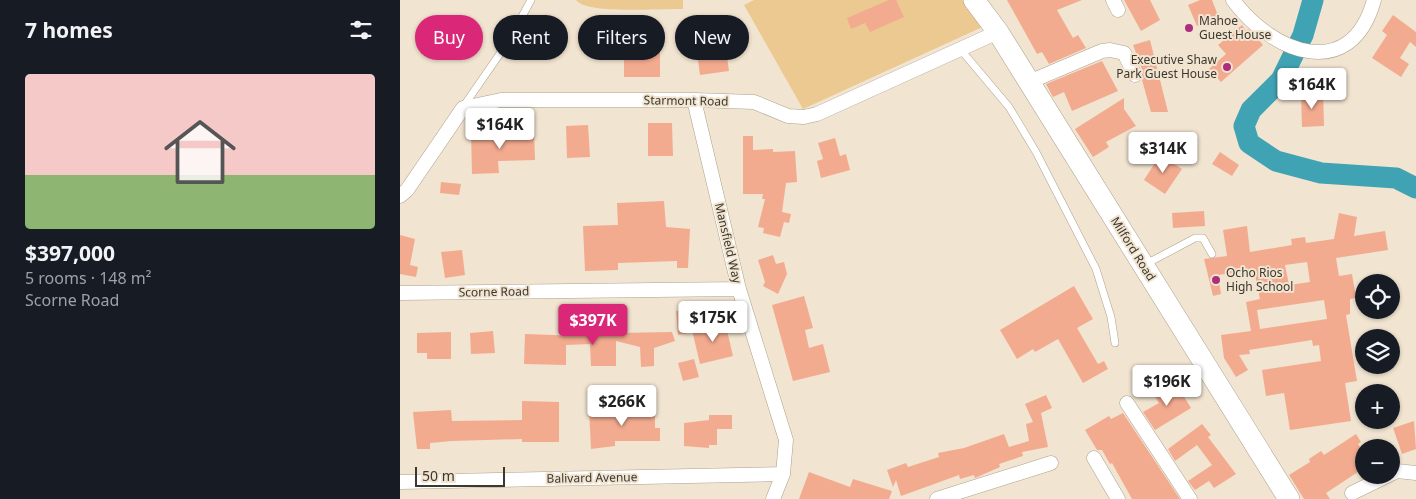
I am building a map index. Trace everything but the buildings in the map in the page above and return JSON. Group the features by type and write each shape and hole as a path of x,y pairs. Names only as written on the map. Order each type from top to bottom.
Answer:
{"main road":[{"name":"Milford Road","path":"974,0 998,32 1289,499"}],"street":[{"path":"1233,0 1252,22 1282,42 1308,53 1329,53 1350,42 1365,23 1374,0"},
{"name":"Starmont Road","path":"463,108 502,100 694,100 754,102 788,116 804,117 817,114 998,32"},
{"path":"1029,82 1102,51 1110,50 1124,53 1135,75"},
{"name":"Mansfield Way","path":"694,100 739,289 786,440 783,474 773,499"},
{"path":"400,196 407,190 463,108"},
{"name":"Scorne Road","path":"400,293 739,289"},
{"path":"1127,403 1190,499"},
{"path":"1094,458 1118,499"},
{"path":"937,499 1051,463"},
{"path":"1400,471 1416,473"},
{"name":"Balivard Avenue","path":"400,482 783,474"},
{"path":"1352,493 1370,484"}],"lane":[{"path":"463,108 508,42 531,0"},
{"path":"961,50 1008,107 1036,152 1096,269 1111,317 1115,343"},
{"path":"1144,266 1195,238 1203,238 1212,254"}],"shaded area":[{"path":"576,0 683,0 683,9 626,10 594,8 583,5"},
{"path":"754,0 975,0 989,24 803,109 744,5"}],"waterway":[{"path":"1313,0 1303,35 1281,80 1251,110 1244,126 1249,143 1276,161 1321,173 1396,178 1416,188"}],"place":[{"name":"Mahoe Guest House","path":"1189,28"},
{"name":"Executive Shaw Park Guest House","path":"1227,67"},
{"name":"Ocho Rios High School","path":"1216,280"}]}
